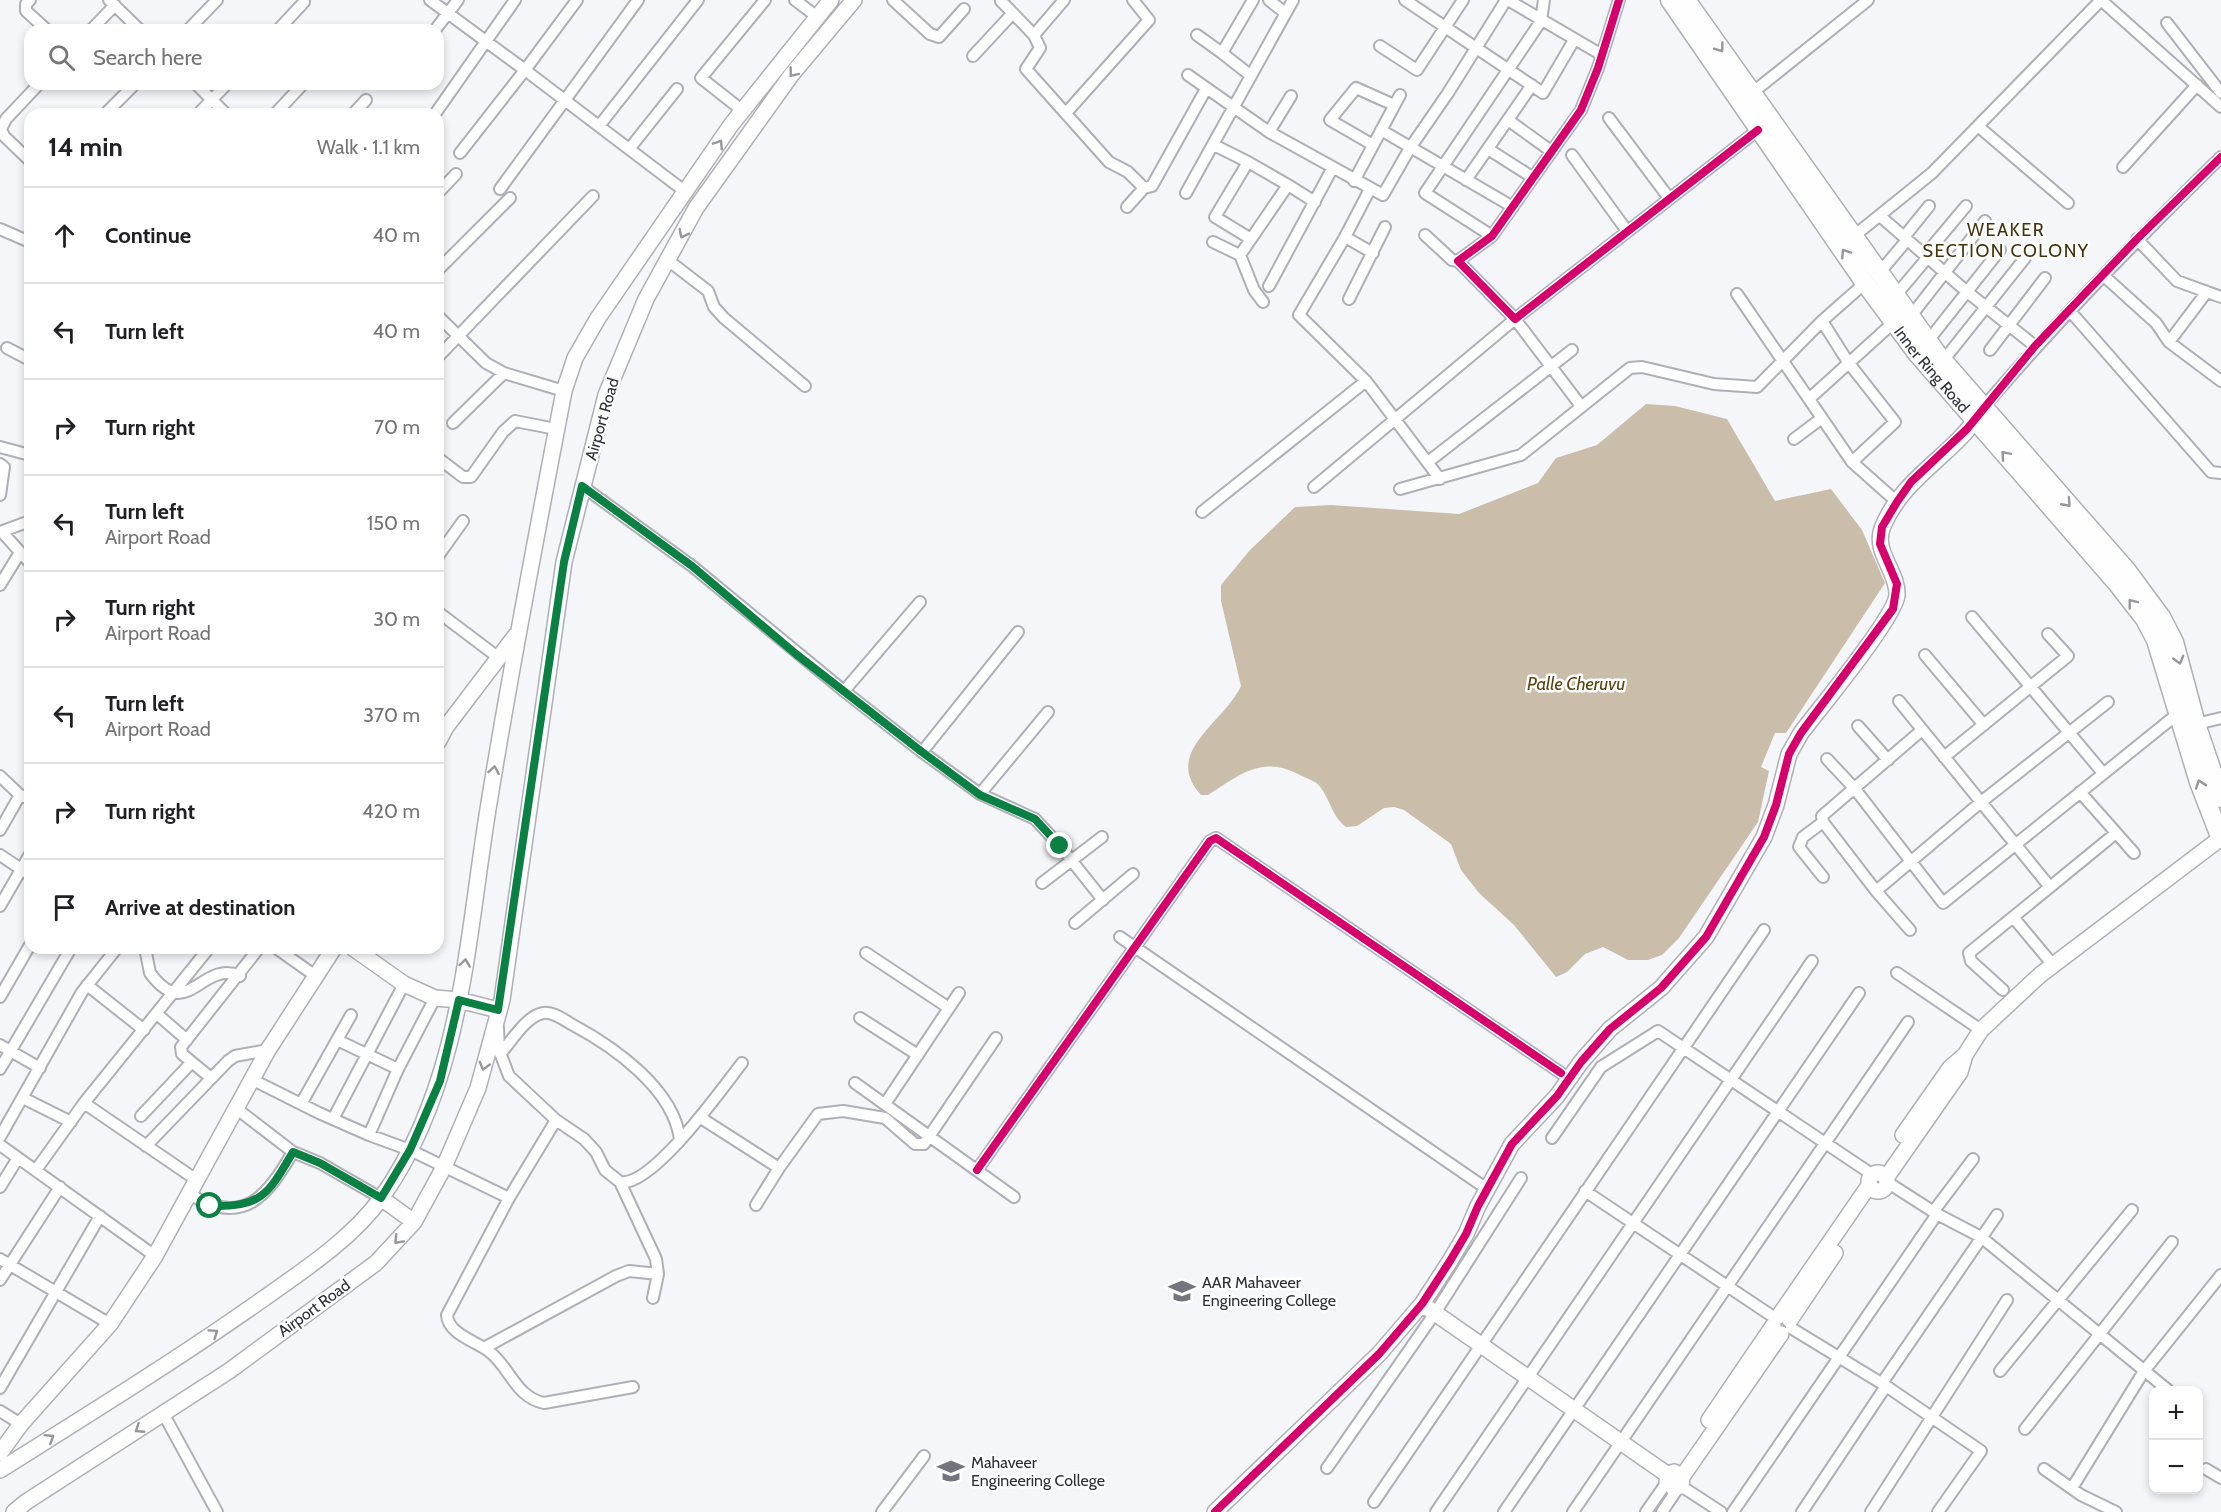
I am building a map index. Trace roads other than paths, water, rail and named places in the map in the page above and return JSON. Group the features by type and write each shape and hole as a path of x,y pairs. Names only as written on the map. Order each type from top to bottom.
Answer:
{"highway":[{"name":"Inner Ring Road","path":"1670,0 1865,283 1928,341 1979,415 2127,572 2161,617 2174,642 2196,724 2221,798"},
{"name":"Inner Ring Road","path":"1686,0 1896,295 1903,319 2145,619 2156,640 2199,782 2221,838"}],"main road":[{"path":"0,1470 192,1349 301,1272 360,1221 381,1198 410,1150 440,1081 459,1000 489,799 518,633 556,429 564,391 575,358 598,318 743,111 816,16 831,0"},
{"name":"Airport Road","path":"14,1512 229,1371 376,1263 414,1222 444,1167 478,1088 498,1010 564,562 606,395 646,299 669,261 696,208 792,74 854,0"},
{"path":"816,16 830,28"},
{"path":"1215,1512 1379,1354 1422,1304 1466,1234 1512,1144 1557,1096 1599,1040 1661,988 1706,937 1764,837 1776,805 1789,754 1801,734 1893,609 1897,584 1880,544 1882,527 1911,482 1979,415"},
{"path":"444,731 518,633"},
{"path":"1422,1304 1675,1480 1878,1181 1960,1072 1965,1055 1981,1030 2053,965 2221,838"},
{"path":"0,1453 21,1424 110,1324 155,1256 195,1188 268,1050 330,954"},
{"path":"362,954 404,984 435,998 459,1000 498,1010"},
{"path":"381,1198 414,1222"}],"street":[{"path":"30,0 25,7 41,24"},
{"path":"194,24 217,0"},
{"path":"429,0 630,148 687,193"},
{"path":"440,24 458,0"},
{"path":"439,108 515,0"},
{"path":"460,153 577,0"},
{"path":"500,189 638,0"},
{"path":"599,126 698,0"},
{"path":"743,111 701,78 765,0"},
{"path":"795,0 816,16"},
{"path":"893,0 930,34 939,37 964,9"},
{"path":"1001,0 1034,35 1040,48 1026,69 1109,162 1128,172 1144,188"},
{"path":"1034,35 1064,0"},
{"path":"1222,53 1253,0"},
{"path":"1269,0 1285,13"},
{"path":"1186,193 1215,145 1250,75 1293,0"},
{"path":"1405,0 1543,93 1574,40"},
{"path":"1380,46 1417,70 1463,0"},
{"path":"1188,75 1233,110 1332,169 1381,195 1385,194 1410,148 1507,0 1602,55"},
{"path":"1492,236 1425,193 1540,21 1544,0"},
{"path":"1425,235 1452,261 1458,261 1492,236 1581,110 1602,55 1619,0"},
{"path":"1752,93 1868,0"},
{"path":"1854,236 1932,173 2101,0 2221,107"},
{"path":"1066,113 1149,21 1135,1"},
{"path":"96,24 112,3 135,24"},
{"path":"284,24 304,3"},
{"path":"973,56 1012,14"},
{"path":"2167,23 2221,93"},
{"path":"1197,35 1250,75"},
{"path":"1466,180 1532,85"},
{"path":"2123,167 2197,85"},
{"path":"1373,145 1330,120 1356,88 1394,105"},
{"path":"630,148 677,89"},
{"path":"1126,207 1144,188 1152,186 1206,89"},
{"path":"24,155 4,136 1,129 6,119 33,90"},
{"path":"111,108 129,90"},
{"path":"202,90 220,108"},
{"path":"204,108 222,90"},
{"path":"281,108 297,90"},
{"path":"1354,181 1400,95"},
{"path":"1269,132 1291,96"},
{"path":"359,108 366,100"},
{"path":"1609,118 1669,198"},
{"path":"1508,120 1551,151"},
{"path":"1979,127 2068,203"},
{"path":"1381,130 1513,207"},
{"path":"1314,487 1515,319 1758,130"},
{"path":"1215,145 1316,202"},
{"path":"1488,150 1532,177"},
{"path":"1572,155 1627,231"},
{"path":"1979,415 2035,346 2137,239 2221,157"},
{"path":"1248,162 1215,217 1251,239"},
{"path":"1269,286 1332,169"},
{"path":"444,186 456,174"},
{"path":"1240,255 1288,185"},
{"path":"1370,189 1299,315 1366,381 1440,479"},
{"path":"444,350 593,196"},
{"path":"444,264 510,198"},
{"path":"1880,272 1929,206"},
{"path":"1896,295 1966,206"},
{"path":"1880,216 1966,291 1988,306 2035,346"},
{"path":"1809,399 1848,362 1903,319 1985,221"},
{"path":"1349,299 1385,227"},
{"path":"0,230 24,240"},
{"path":"1345,237 1373,253"},
{"path":"2137,239 2177,281 2221,297"},
{"path":"1213,242 1240,255 1254,290 1263,302"},
{"path":"1928,341 2000,250"},
{"path":"1943,361 2025,258"},
{"path":"669,261 708,291 714,307 724,318 805,386"},
{"path":"1458,261 1515,319 1581,406"},
{"path":"2104,276 2156,323 2169,342 2219,375"},
{"path":"1990,350 2008,323 2044,278"},
{"path":"1400,489 1521,455 1630,368 1642,367 1714,384 1756,387 1822,321 1865,283"},
{"path":"2169,342 2206,293"},
{"path":"1737,294 1852,462 1897,502"},
{"path":"2070,311 2211,472 2221,473"},
{"path":"444,321 486,363 504,373 564,391"},
{"path":"1822,321 1848,362 1895,422 1852,462"},
{"path":"7,348 24,354"},
{"path":"1428,462 1572,350"},
{"path":"453,423 504,373"},
{"path":"1202,512 1366,381"},
{"path":"1794,439 1821,418"},
{"path":"444,463 463,477 471,477 503,432 515,421 556,429"},
{"path":"0,447 24,453"},
{"path":"0,464 4,467 0,495"},
{"path":"582,486 692,566 844,691 980,795 1035,819 1103,900"},
{"path":"444,548 464,521"},
{"path":"24,523 1,533 24,558"},
{"path":"0,585 19,554"},
{"path":"844,691 920,602"},
{"path":"444,617 499,658"},
{"path":"1972,617 2103,773"},
{"path":"922,752 1018,632"},
{"path":"1944,757 2068,656 2048,634"},
{"path":"1925,655 1984,725"},
{"path":"1899,701 2050,887"},
{"path":"1876,891 1981,802 2108,702"},
{"path":"980,795 1048,712"},
{"path":"1827,759 1855,789 1943,903 2179,712 2196,724 2221,718"},
{"path":"1858,726 1888,760"},
{"path":"1910,930 1876,891 1823,822 1822,816 1922,730"},
{"path":"2,782 24,796"},
{"path":"2079,792 2134,853"},
{"path":"0,830 24,798"},
{"path":"1823,822 1799,841 1799,847 1823,877"},
{"path":"2003,990 1971,961 1969,953 2116,833"},
{"path":"1042,883 1102,837"},
{"path":"977,1170 1134,946 1210,841 1216,838 1561,1073"},
{"path":"0,855 24,871"},
{"path":"1075,923 1133,874"},
{"path":"0,906 24,875"},
{"path":"2013,917 2053,965"},
{"path":"1374,1502 1764,930"},
{"path":"1120,937 1487,1189"},
{"path":"866,953 949,1008"},
{"path":"0,998 25,954"},
{"path":"0,1070 68,954"},
{"path":"0,1137 87,985 112,954"},
{"path":"146,954 150,973 173,992 187,993 217,973 232,972 240,976"},
{"path":"36,1170 84,1103 204,954"},
{"path":"211,1078 181,1052 187,1040 240,976 255,954"},
{"path":"284,954 317,977"},
{"path":"1436,1512 1812,961"},
{"path":"1898,973 1981,1030"},
{"path":"333,1119 404,984"},
{"path":"87,985 144,1030"},
{"path":"885,1104 959,993"},
{"path":"1505,1512 1859,993"},
{"path":"369,1135 398,1069 435,998"},
{"path":"498,1010 500,1054 509,1076 556,1120 584,1139 596,1152 605,1170 620,1182 656,1259 658,1274 653,1298"},
{"path":"500,1054 532,1017 544,1012 556,1015 611,1046 634,1065 662,1099 679,1130 680,1140"},
{"path":"157,1014 187,1040"},
{"path":"301,1104 351,1014"},
{"path":"860,1018 918,1055"},
{"path":"1573,1512 1908,1022"},
{"path":"1552,1138 1601,1067 1658,1031 1684,1046 1878,1181 1981,1237 2163,1386"},
{"path":"756,1205 778,1168 818,1114 828,1111 863,1113 885,1118 918,1145 924,1144 996,1038"},
{"path":"337,1040 398,1069"},
{"path":"0,1045 40,1068"},
{"path":"146,1146 235,1056 268,1050"},
{"path":"141,1116 191,1063"},
{"path":"620,1182 630,1182 656,1165 701,1118 742,1063"},
{"path":"253,1080 333,1119 410,1150 509,1198"},
{"path":"855,1083 1014,1197"},
{"path":"23,1098 71,1122"},
{"path":"84,1103 146,1146 195,1188 210,1206 234,1207 260,1199 273,1186 293,1152"},
{"path":"237,1109 293,1152 320,1163 381,1198"},
{"path":"701,1118 778,1168"},
{"path":"556,1120 509,1198 447,1315 454,1330 492,1354 525,1396 534,1401 544,1403 633,1387"},
{"path":"0,1145 155,1256"},
{"path":"0,1187 18,1158"},
{"path":"1733,1512 1973,1159"},
{"path":"1327,1468 1435,1313 1521,1178"},
{"path":"0,1280 5,1262 60,1187"},
{"path":"1585,1191 1781,1324 1840,1356 1884,1384 1981,1452 1938,1512"},
{"path":"2000,1371 2132,1210"},
{"path":"1802,1512 1997,1215"},
{"path":"0,1388 100,1216"},
{"path":"2025,1429 2172,1242"},
{"path":"5,1262 110,1324"},
{"path":"484,1348 616,1276 629,1271 658,1274"},
{"path":"2072,1488 2144,1371 2221,1275"},
{"path":"1871,1512 2007,1300"},
{"path":"0,1411 21,1424"},
{"path":"163,1413 217,1512"},
{"path":"882,1512 924,1456"},
{"path":"2044,1468 2072,1488 2116,1512"},
{"path":"2206,1469 2221,1478"},
{"path":"1646,1512 1675,1480"},
{"path":"1662,1512 1675,1480"},
{"path":"1675,1480 1721,1512"}],"water":[{"name":"Palle Cheruvu","path":"1646,404 1675,406 1727,419 1775,501 1831,489 1862,530 1885,583 1786,733 1775,733 1761,767 1769,771 1758,822 1679,938 1662,955 1648,960 1628,960 1603,947 1585,954 1567,972 1556,977 1514,925 1479,893 1461,870 1451,844 1404,810 1394,807 1384,808 1357,826 1346,827 1335,814 1318,784 1288,770 1275,767 1252,769 1208,795 1201,795 1191,780 1188,765 1192,752 1233,700 1241,686 1221,601 1221,585 1250,550 1295,507 1331,505 1459,514 1538,483 1556,458 1597,445"}],"place":[{"name":"AAR Mahaveer Engineering College","path":"1182,1291"},
{"name":"Mahaveer Engineering College","path":"951,1471"}],"district":[{"name":"WEAKER SECTION COLONY","path":"2006,240"}]}
